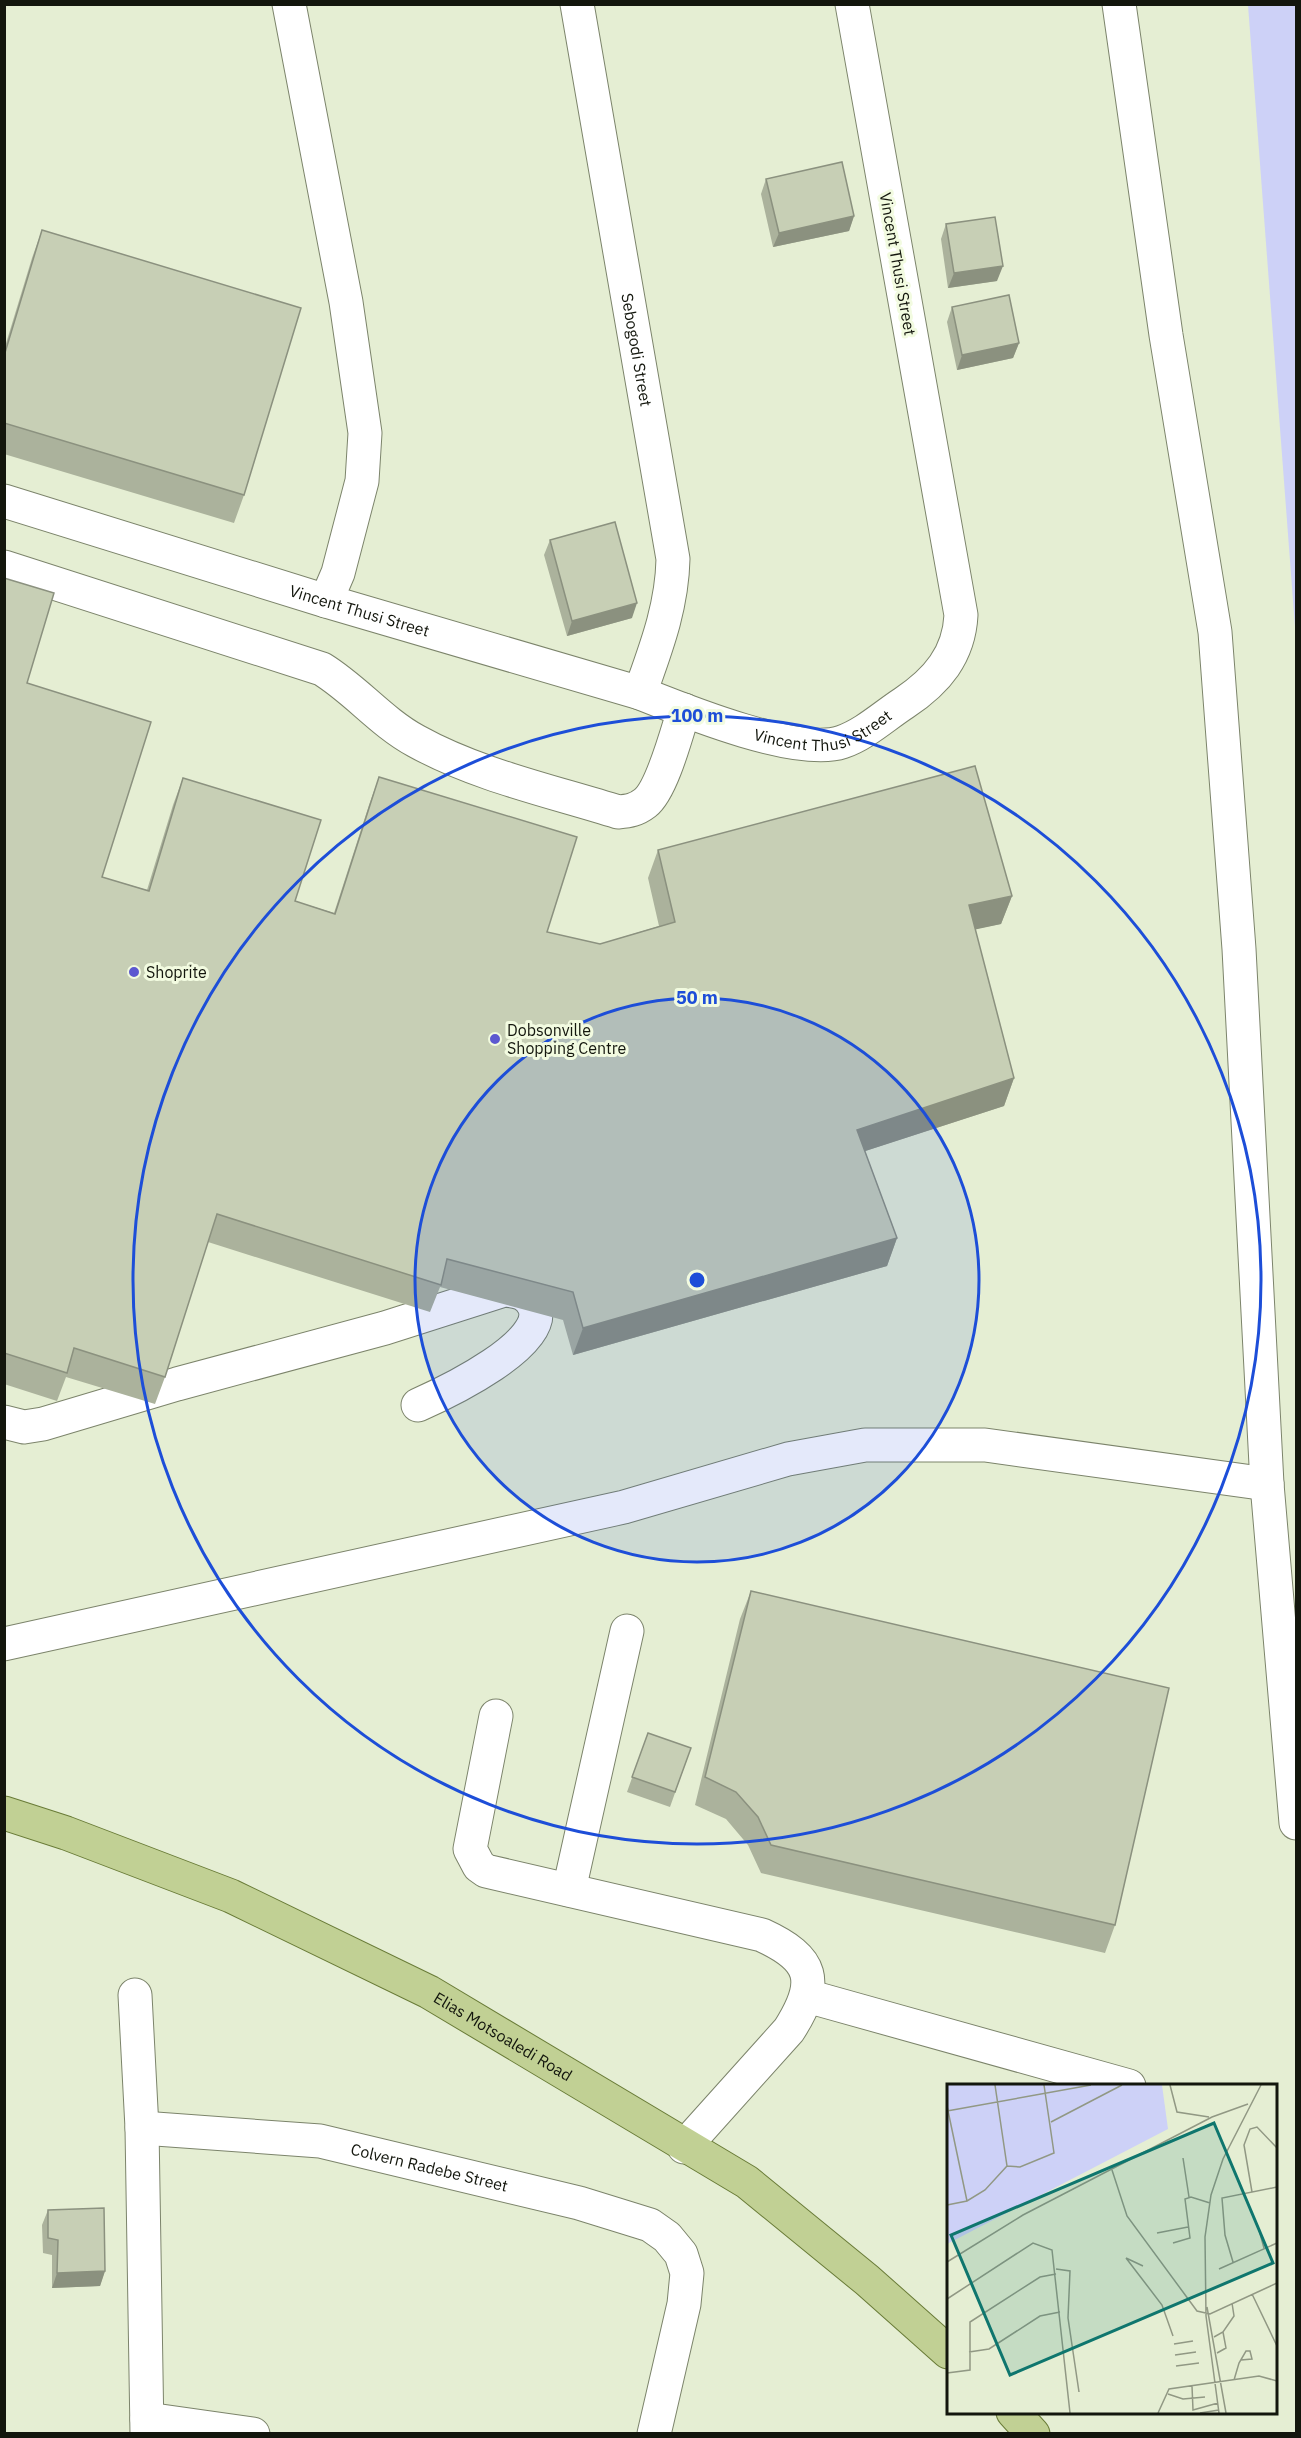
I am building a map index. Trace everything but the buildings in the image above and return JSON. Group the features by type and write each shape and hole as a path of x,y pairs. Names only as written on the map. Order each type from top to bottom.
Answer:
{"main road":[{"name":"Elias Motsoaledi Road","path":"4,1813 66,1833 231,1896 429,1992 612,2100 684,2147 747,2182 867,2280 947,2351"},
{"path":"1015,2414 1033,2433"}],"street":[{"path":"289,4 346,302 365,433 362,481 338,573 326,601"},
{"name":"Sebogodi Street","path":"577,4 673,559 672,590 667,614 640,693"},
{"name":"Vincent Thusi Street","path":"4,501 326,601 640,693 684,710 794,743 826,746 843,742 864,732 931,681 948,664 960,632 959,596 852,4"},
{"path":"1119,4 1166,335 1215,632 1240,961 1267,1484 1296,1822"},
{"path":"4,567 322,669 346,684 413,740 451,759 618,812 633,810 647,801 663,771 684,710"},
{"path":"4,1422 24,1427 43,1424 177,1384 385,1328 504,1290 523,1293 531,1300 537,1319 534,1329 521,1342 467,1382 418,1405"},
{"path":"4,1644 624,1507 789,1459 865,1445 924,1443 985,1445 1267,1484"},
{"path":"569,1890 627,1631"},
{"path":"496,1716 470,1849 474,1860 486,1871 762,1935 785,1945 801,1958 808,1975 807,1996 789,2030 684,2147"},
{"path":"135,1995 142,2128 147,2426 253,2433"},
{"path":"807,1996 1125,2084"},
{"name":"Colvern Radebe Street","path":"142,2128 320,2141 579,2203 650,2225 667,2237 681,2254 687,2273 684,2304 654,2433"}],"shaded area":[{"path":"1248,5 1296,5 1296,640"}],"place":[{"name":"Shoprite","path":"134,972"},
{"name":"Dobsonville Shopping Centre","path":"495,1039"}]}
